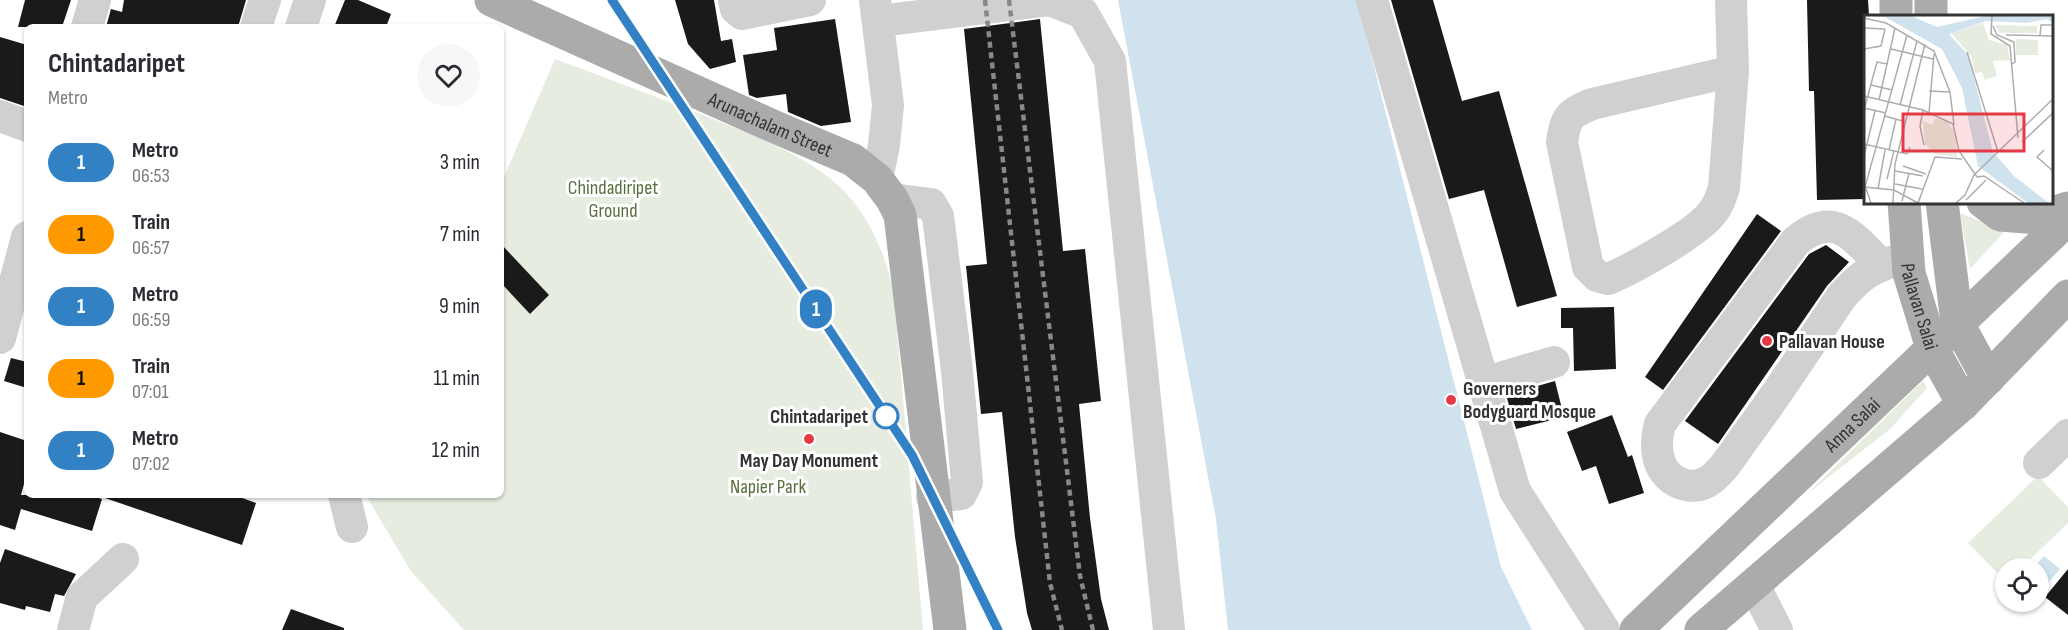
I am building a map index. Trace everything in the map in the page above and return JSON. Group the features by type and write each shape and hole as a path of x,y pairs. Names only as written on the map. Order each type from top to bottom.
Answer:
{"main road":[{"name":"Arunachalam Street","path":"491,0 853,160 890,197"},
{"path":"890,197 950,630"},
{"name":"Pallavan Salai","path":"1904,204 1894,261 1909,273 1932,348 1963,404"},
{"name":"Pallavan Salai","path":"1942,204 1957,322 1988,379"},
{"path":"1986,204 2000,215 2037,218 2068,208"},
{"name":"Anna Salai","path":"1636,630 1957,322 2068,219"},
{"path":"1701,630 1963,404 2068,296"}],"street":[{"path":"88,24 95,0"},
{"path":"257,24 265,0"},
{"path":"302,24 310,0"},
{"path":"734,0 736,9 742,14 810,0"},
{"path":"890,197 885,145 888,105 877,11 1050,0 1083,13 1110,61 1169,630"},
{"path":"1372,0 1515,491 1604,630"},
{"path":"1731,0 1733,71 1725,188 1719,203 1712,215 1698,227 1624,273 1608,279 1597,276 1588,267 1562,142 1564,126 1572,113 1592,104 1733,71"},
{"path":"0,116 24,125"},
{"path":"1829,225 1841,228 1894,261 1872,268 1857,279 1842,296 1764,412 1722,468 1707,482 1697,485 1687,485 1673,480 1662,468 1657,450 1656,437 1660,424 1796,241 1808,231 1829,225"},
{"path":"0,338 24,248"},
{"path":"1483,383 1554,362"},
{"path":"2039,463 2068,435"},
{"path":"345,498 352,527"},
{"path":"73,630 82,597 123,559"},
{"path":"1754,585 1777,630"}],"green space":[{"path":"555,59 727,125 793,154 831,179 846,193 871,228 883,254 894,295 923,630 464,630 410,570 368,498 504,498 504,177"},
{"path":"1960,213 2005,231 1970,269"},
{"path":"1923,381 1927,388 1890,429 1807,494"},
{"path":"2038,476 2068,507 2068,523 2031,558 1995,558 1995,571 1968,543"}],"water":[{"path":"1118,0 1357,0 1501,567 1532,630 1228,630 1216,519"},
{"path":"2049,560 2060,569 2049,582"}],"building":[{"path":"25,0 71,0 63,24 24,24 24,27 18,27"},
{"path":"124,0 246,0 239,24 107,24 111,9 122,12"},
{"path":"345,0 358,0 391,14 387,24 335,24"},
{"path":"675,0 714,0 721,41 732,39 736,62 710,69 688,44"},
{"path":"1391,0 1433,0 1462,101 1499,91 1557,296 1517,307 1484,190 1449,199"},
{"path":"1807,0 1868,0 1869,15 1864,15 1864,199 1817,200 1814,91 1809,91"},
{"path":"835,19 851,122 821,126 788,112 786,94 757,98 749,95 743,55 777,50 774,28"},
{"path":"1040,19 1063,251 1085,249 1101,401 1079,404 1090,518 1101,599 1109,630 1032,630 1027,613 1015,537 1002,412 981,414 966,266 987,264 964,29"},
{"path":"0,37 24,44 24,106 0,98"},
{"path":"1757,214 1781,231 1663,390 1645,377"},
{"name":"Pallavan House","path":"1826,245 1849,262 1827,286 1718,444 1685,421 1809,254"},
{"path":"504,247 549,295 530,314 504,286"},
{"path":"1614,307 1616,369 1574,371 1573,328 1561,328 1561,308"},
{"path":"11,358 24,361 24,387 4,381"},
{"path":"1555,381 1564,417 1516,429 1506,395"},
{"path":"1612,415 1628,457 1632,455 1644,493 1609,504 1596,466 1582,471 1567,432"},
{"path":"0,432 24,440 24,484 21,495 24,495 24,498 102,499 92,531 21,509 15,530 0,525"},
{"path":"105,498 242,498 256,503 242,545"},
{"path":"5,549 76,574 64,596 55,594 50,612 26,606 25,610 0,603 0,563"},
{"path":"2068,569 2068,615 2049,600 2049,592"},
{"path":"291,609 344,628 344,630 282,630"}],"railway":[{"path":"985,0 1050,583 1062,630"},
{"path":"1009,0 1080,576 1093,630"}],"metro line":[{"name":"1","path":"612,0 912,455 998,630"}],"place":[{"name":"Pallavan House","path":"1767,341"},
{"name":"Governers Bodyguard Mosque","path":"1451,400"},
{"name":"Chintadaripet","path":"886,416"},
{"name":"May Day Monument","path":"809,439"}],"park label":[{"name":"Chindadiripet Ground","path":"613,198"},
{"name":"Napier Park","path":"768,486"}]}
